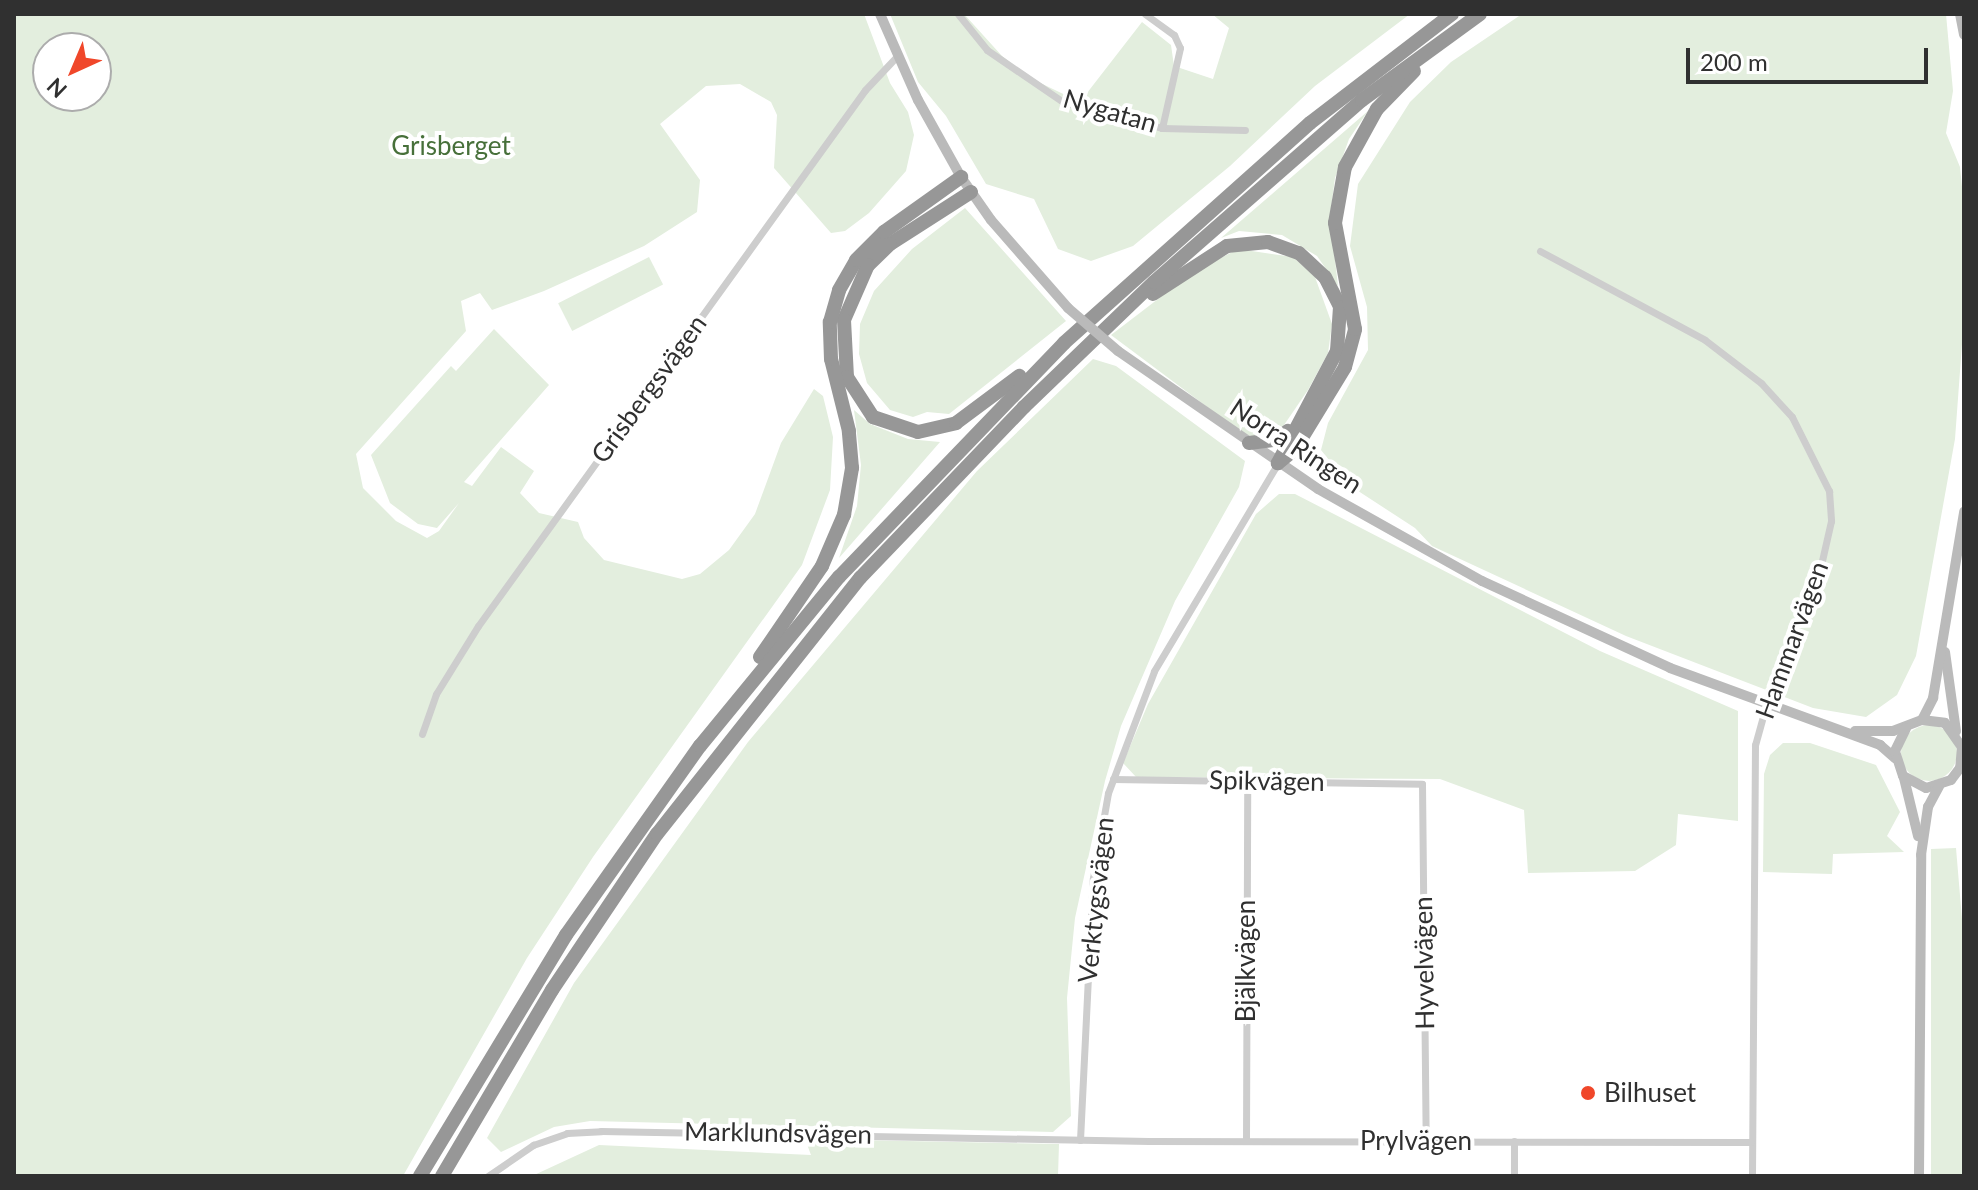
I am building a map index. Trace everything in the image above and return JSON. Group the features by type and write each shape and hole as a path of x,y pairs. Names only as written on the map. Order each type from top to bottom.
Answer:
{"highway":[{"path":"734,703 920,489 1064,343 1310,123 1452,14"},
{"path":"442,1176 591,930 714,756 860,578 1116,318 1362,100 1481,14"},
{"path":"1278,463 1295,449 1345,367 1355,329 1335,223 1337,195 1355,141 1406,78 1481,14"},
{"path":"420,1176 566,935 734,703 822,566 844,515 852,468 849,431 831,359 830,322 839,290 856,260 884,232 961,177"},
{"path":"971,192 890,244 858,281 841,339 847,377 860,404 890,426 918,432 956,423 1064,343"},
{"path":"1116,318 1227,246 1268,242 1299,253 1325,277 1340,307 1337,351 1292,430 1278,463"},
{"path":"1249,443 1270,442 1292,430"}],"main road":[{"name":"Norra Ringen","path":"880,14 897,56 971,192 1068,308 1118,351 1278,463 1482,581 1670,668 1880,745 1895,758"},
{"path":"1960,14 1964,35"},
{"path":"1922,720 1933,698 1964,512"},
{"path":"1945,631 1946,683 1960,740 1962,762 1951,780"},
{"path":"1921,855 1903,776 1895,758 1906,728 1922,720 1938,721 1960,740"},
{"name":"Norra Ringen","path":"1841,730 1873,733 1906,728"},
{"path":"1903,776 1919,787 1939,786 1964,776"},
{"path":"1919,1176 1921,855 1928,807 1939,786"}],"street":[{"name":"Nygatan","path":"958,14 987,50 1063,102 1162,128 1245,130"},
{"path":"1145,14 1174,35 1180,48 1162,128"},
{"name":"Grisbergsvägen","path":"422,734 436,694 478,626 865,90 897,56"},
{"name":"Hammarvägen","path":"1540,251 1705,340 1761,383 1792,417 1817,461 1829,491 1831,521 1821,565 1765,704 1755,745 1751,819 1752,1176"},
{"name":"Verktygsvägen","path":"1080,1140 1093,878 1113,779 1154,671 1278,463"},
{"name":"Spikvägen","path":"1113,779 1422,784"},
{"name":"Bjälkvägen","path":"1246,1141 1247,781"},
{"name":"Hyvelvägen","path":"1422,784 1426,1142"},
{"name":"Marklundsvägen","path":"488,1176 533,1145 567,1133 1080,1140"},
{"name":"Prylvägen","path":"1080,1140 1751,1142"},
{"path":"1514,1141 1514,1176"}],"green space":[{"name":"Grisberget","path":"14,14 864,14 890,83 908,112 914,135 906,171 869,213 845,231 831,233 774,168 777,115 771,102 740,84 706,86 660,124 700,180 697,212 644,246 544,291 492,310 480,293 461,301 466,331 356,454 363,488 396,521 427,538 439,531 459,503 437,528 418,524 390,503 371,455 451,366 456,371 494,329 549,385 464,482 472,486 501,447 534,471 520,493 539,513 578,522 584,538 604,560 682,579 700,574 729,550 755,514 781,443 814,389 823,396 833,437 830,490 802,565 593,857 527,958 403,1176 14,1176"},
{"path":"890,14 964,14 1002,56 1032,79 1080,102 1142,22 1171,45 1174,66 1213,79 1229,28 1212,14 1410,14 1315,86 1230,166 1133,246 1091,261 1058,249 1034,199 986,184 946,116 918,82"},
{"path":"1522,14 1946,14 1953,91 1946,133 1960,167 1964,207 1964,317 1955,439 1916,656 1897,695 1866,717 1813,708 1626,636 1432,546 1415,528 1349,485 1321,450 1328,423 1368,350 1367,307 1350,246 1358,184 1410,102 1451,62"},
{"path":"1368,111 1349,139 1335,178 1330,216 1338,286 1317,256 1282,235 1239,231 1221,238"},
{"path":"965,208 1066,321 949,414 927,412 913,417 890,410 867,383 859,354 860,324 874,291 912,249"},
{"path":"1238,249 1293,257 1315,277 1332,324 1328,353 1308,390 1284,425 1260,439 1242,433 1111,335 1192,273"},
{"path":"649,257 663,285 572,331 558,303"},
{"path":"1093,359 1116,366 1245,461 1239,487 1175,601 1121,726 1105,781 1075,918 1067,998 1071,1116 1053,1132 590,1121 554,1127 501,1152 487,1138 574,983 748,742 977,471"},
{"path":"854,410 870,424 908,439 940,442 839,558 857,506 861,465"},
{"path":"1279,494 1295,494 1600,651 1738,711 1738,821 1678,814 1676,845 1635,871 1528,873 1524,810 1440,779 1136,777 1123,763 1148,704 1256,514"},
{"path":"1929,725 1949,733 1957,753 1949,773 1929,781 1909,773 1901,753 1909,733"},
{"path":"1783,743 1810,743 1876,765 1900,812 1887,836 1904,852 1833,854 1832,874 1763,872 1764,774 1770,755"},
{"path":"1956,848 1964,943 1964,1176 1931,1176 1931,849"},
{"path":"805,1139 1059,1144 1058,1176 532,1176 599,1145 811,1155"}],"place":[{"name":"Bilhuset","path":"1588,1093"}]}
